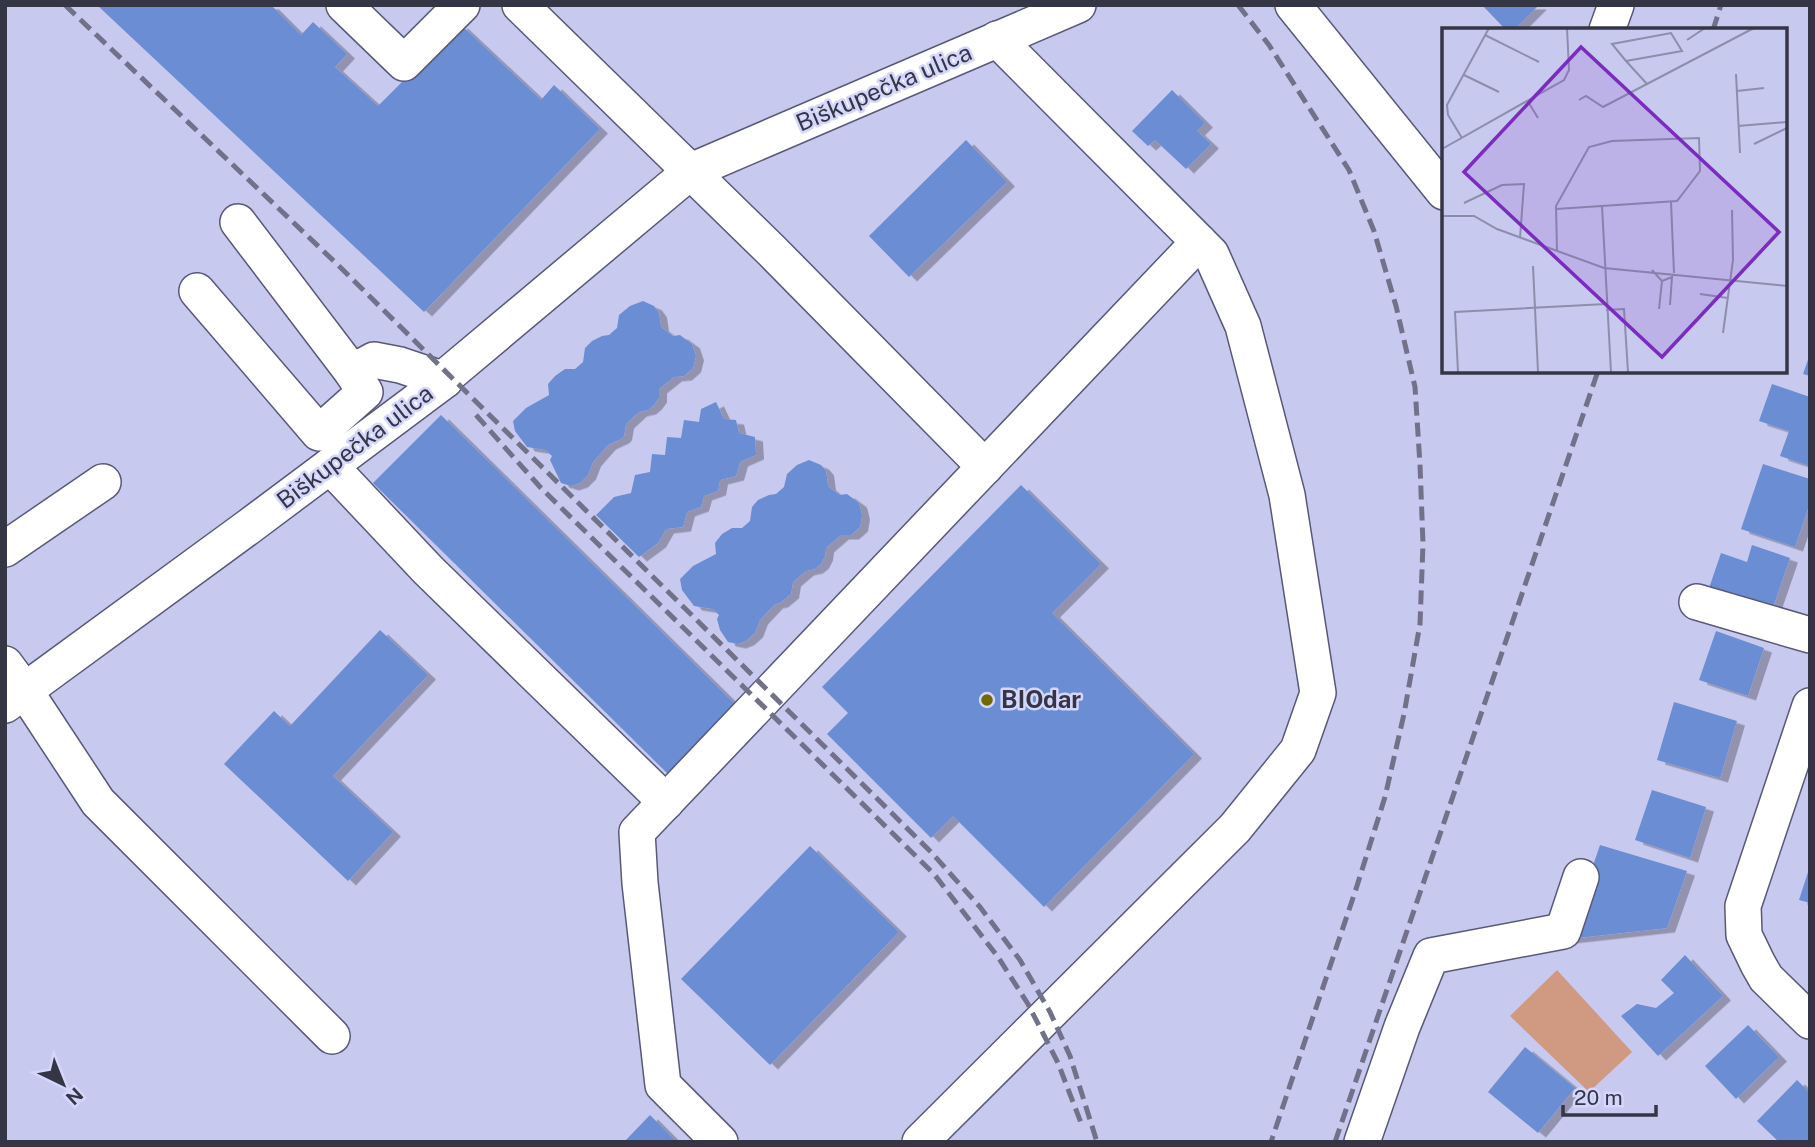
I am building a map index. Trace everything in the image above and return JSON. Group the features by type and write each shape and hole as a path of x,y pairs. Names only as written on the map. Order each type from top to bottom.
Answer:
{"street":[{"path":"344,5 404,63 462,5"},
{"path":"520,5 691,171 985,467"},
{"name":"Biškupečka ulica","path":"12,687 330,466 445,380 691,171 1078,5"},
{"path":"1293,5 1442,190"},
{"path":"1608,28 1616,5"},
{"path":"920,1142 1235,828 1298,750 1318,693 1287,495 1243,326 1211,254 997,39"},
{"path":"197,291 319,433 365,392 238,222"},
{"path":"720,1142 663,1085 640,883 637,832 1199,242"},
{"path":"352,372 374,360 400,365 445,380"},
{"path":"330,466 428,570 666,802"},
{"path":"5,549 103,482"},
{"path":"1698,602 1810,635"},
{"path":"12,687 98,802 332,1036"},
{"path":"1810,706 1743,906 1744,935 1766,978 1810,1021"},
{"path":"1362,1142 1402,1027 1431,956 1563,931 1581,877"}],"shaded area":[{"path":"1557,970 1632,1052 1589,1092 1510,1016"}],"building":[{"path":"97,5 271,5 301,35 313,22 347,54 335,67 378,106 460,24 541,100 554,85 600,129 424,312"},
{"path":"1482,5 1539,5 1516,28 1504,28"},
{"path":"1172,90 1205,123 1197,131 1211,144 1186,169 1155,140 1148,146 1132,131"},
{"path":"966,140 1007,182 909,277 869,236"},
{"path":"643,301 654,306 659,313 661,327 673,336 680,335 692,344 696,356 693,368 684,376 674,377 659,389 659,398 654,405 639,412 626,424 624,436 608,445 580,483 571,486 561,483 550,460 552,456 546,450 527,447 515,431 513,421 526,408 549,395 548,384 555,376 565,369 575,369 583,362 585,348 592,341 609,335 617,328 619,315 630,306"},
{"path":"1810,357 1810,376 1803,374"},
{"path":"1772,384 1810,397 1810,466 1780,456 1789,431 1759,421"},
{"path":"716,402 724,419 736,420 739,433 755,437 756,455 740,462 736,476 720,480 718,491 704,496 701,507 687,512 683,527 666,529 658,543 639,557 596,515 614,497 631,493 635,475 650,472 652,454 665,455 667,437 681,438 684,420 699,422 701,409"},
{"path":"441,415 737,706 669,775 373,483"},
{"path":"809,460 821,465 826,471 828,486 840,495 847,494 859,503 862,515 860,527 851,535 841,535 826,548 821,564 806,571 793,582 791,594 775,604 760,620 755,633 746,641 738,644 728,642 720,630 717,619 719,615 713,609 694,606 682,590 680,579 693,566 716,554 715,543 722,534 732,528 742,528 750,521 752,507 758,500 776,494 784,487 787,474 797,465"},
{"path":"1763,464 1810,479 1810,503 1795,547 1741,529"},
{"name":"BIOdar","path":"1021,485 1101,564 1052,613 1194,754 1044,907 953,816 931,838 827,734 848,713 822,687"},
{"path":"1752,545 1790,558 1770,616 1707,594 1721,553 1747,562"},
{"path":"380,630 428,675 333,776 393,832 348,881 224,764 274,711 290,726"},
{"path":"1716,631 1764,648 1748,696 1699,680"},
{"path":"1674,702 1737,721 1720,778 1657,760"},
{"path":"1652,790 1706,807 1690,858 1635,840"},
{"path":"1600,845 1687,871 1667,928 1568,939"},
{"path":"810,846 899,932 770,1065 681,979"},
{"path":"1810,869 1810,903 1799,900"},
{"path":"1685,955 1723,996 1658,1056 1621,1016 1637,1004 1656,1008 1674,993 1661,980"},
{"path":"1748,1025 1779,1057 1736,1099 1705,1066"},
{"path":"1525,1047 1575,1088 1538,1133 1488,1092"},
{"path":"1797,1080 1810,1093 1810,1142 1779,1142 1757,1121"},
{"path":"650,1115 677,1142 624,1142"}],"railway":[{"path":"65,5 338,265 931,852 980,907 1020,960 1050,1012 1070,1056 1097,1142"},
{"path":"1238,5 1269,45 1349,170 1374,231 1396,306 1415,387 1423,544 1420,624 1404,714 1385,797 1271,1142"},
{"path":"1714,28 1721,5"},
{"path":"1335,1142 1597,373"},
{"path":"476,415 541,488 934,874 998,957 1028,1004 1058,1063 1083,1128"}],"place":[{"name":"BIOdar","path":"987,700"}]}
